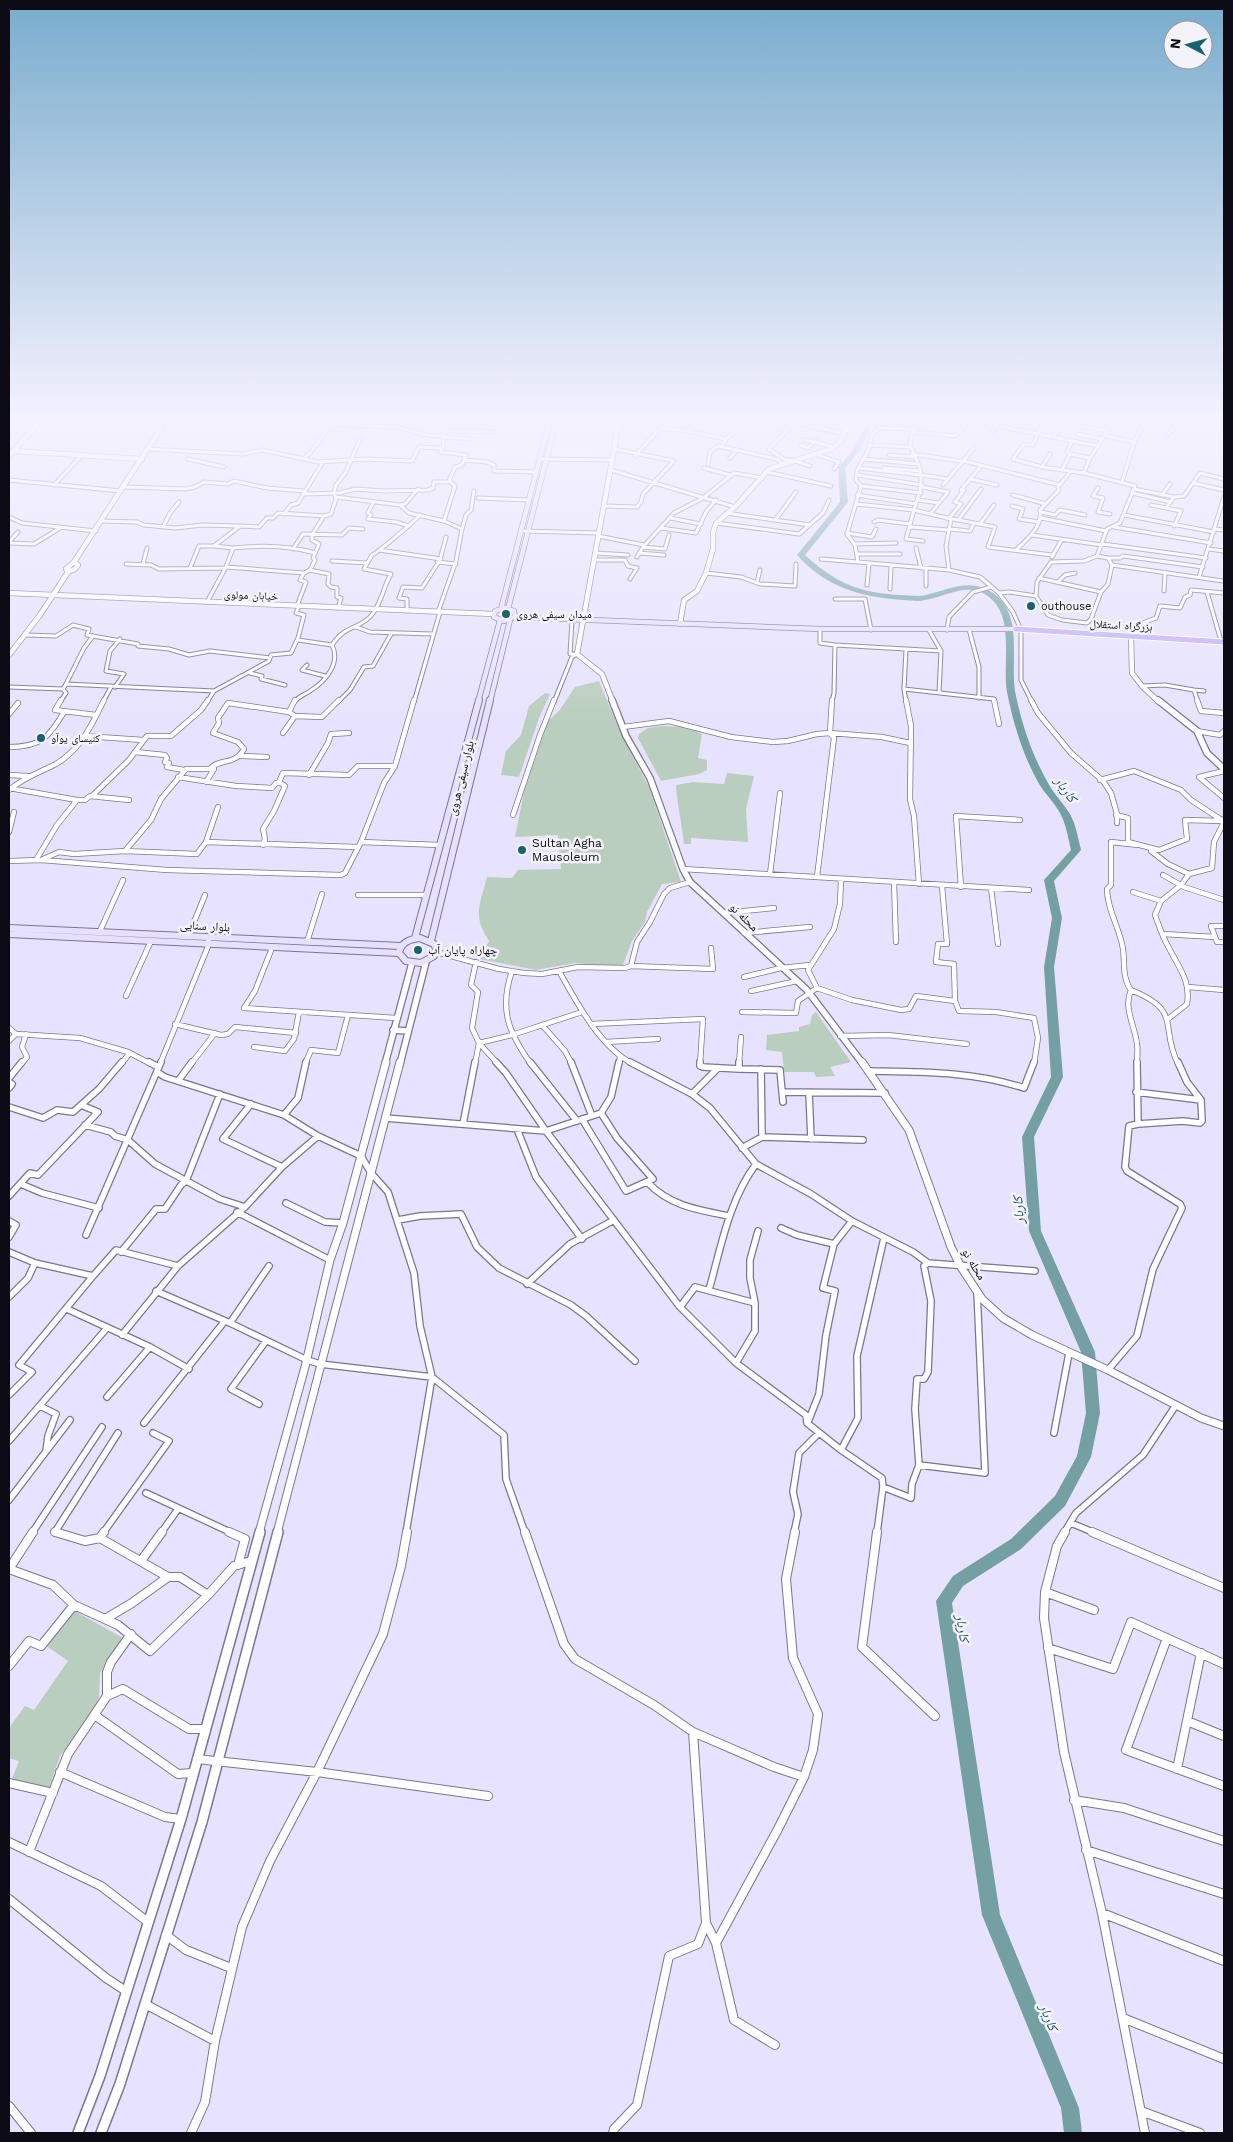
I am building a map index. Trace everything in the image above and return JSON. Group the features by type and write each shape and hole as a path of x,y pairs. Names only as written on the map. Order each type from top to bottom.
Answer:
{"highway":[{"name":"بزرگراه استقلال","path":"1018,629 1222,641"}],"main road":[{"path":"502,609 524,522"},
{"path":"513,616 508,609 530,522"},
{"path":"508,609 502,609 493,614 494,617 500,620 513,616 929,630 947,629"},
{"path":"513,616 572,620 583,618"},
{"name":"بلوار سیفی هروی","path":"431,940 513,616"},
{"name":"بلوار سیفی هروی","path":"414,938 500,620"},
{"path":"680,622 820,630 871,628 1018,629"},
{"path":"477,705 489,706"},
{"path":"446,822 460,823"},
{"name":"بلوار سنایی","path":"9,928 188,937 272,948 400,950"},
{"name":"بلوار سنایی","path":"9,934 151,941 307,942 400,950"},
{"path":"414,938 431,940 436,952 426,962 412,963 403,960 400,950 414,938"}],"street":[{"path":"20,522 96,532"},
{"path":"9,655 54,596 68,572 75,570 78,565 74,562 96,532 101,522"},
{"path":"136,522 163,528 202,525 258,527 263,522"},
{"path":"163,528 165,522"},
{"path":"126,564 151,565 159,569 226,568 304,573 314,565 315,560 313,558 319,544 312,540 312,535 320,522"},
{"path":"396,522 409,526"},
{"path":"356,627 376,609 382,590 391,574 364,569 367,563 372,554 377,554 386,542 413,522"},
{"path":"444,522 462,529"},
{"path":"9,861 38,860 167,870 341,875 347,871 361,842 380,793 395,766 432,634 456,564 464,522"},
{"path":"513,816 540,735 572,657 577,654 601,522"},
{"path":"637,558 644,546 666,522"},
{"path":"661,528 696,533 701,524 690,522"},
{"path":"789,522 810,525"},
{"path":"680,622 684,600 697,591 706,573 713,548 713,532 716,523 799,534 814,522"},
{"path":"850,522 847,533 858,554 858,562"},
{"path":"888,522 910,526 970,531 973,525"},
{"path":"911,522 906,540 923,541"},
{"path":"949,570 946,546 950,522"},
{"path":"971,522 995,527 988,547 1052,555"},
{"path":"1016,550 1032,534 1039,522"},
{"path":"1052,522 1106,531"},
{"path":"1114,527 1121,522"},
{"path":"1156,522 1174,526 1224,530"},
{"path":"1174,526 1176,522"},
{"path":"1200,577 1217,522"},
{"path":"214,546 240,526"},
{"path":"1097,556 1109,527 1211,543"},
{"path":"9,542 34,544 60,528"},
{"path":"293,549 303,534 342,535 349,528 363,529"},
{"path":"847,533 872,537 876,530"},
{"path":"522,531 599,535 665,549 669,535"},
{"path":"9,542 18,532"},
{"path":"1032,534 1206,558"},
{"path":"408,611 407,599 400,598 403,587 422,588 439,560 446,537"},
{"path":"1062,539 1052,555 1052,562 1034,589 1036,596 1048,615 1062,620 1087,623 1091,619 1100,592 1108,584 1112,565 1108,558"},
{"path":"854,544 896,543"},
{"path":"190,568 199,546 233,548 258,545 298,548 315,553"},
{"path":"143,564 147,548"},
{"path":"207,602 226,568 233,548"},
{"path":"916,548 924,568 926,586"},
{"path":"379,550 416,554 456,564"},
{"path":"1209,550 1224,552"},
{"path":"595,553 628,555"},
{"path":"639,553 664,555"},
{"path":"858,554 900,554"},
{"path":"1052,562 1084,560 1097,556 1108,558 1120,558 1123,556 1203,567"},
{"path":"821,559 949,570 980,577 999,593 1013,612 1018,629 1021,680 1038,713 1071,753 1111,793 1117,823"},
{"path":"594,560 625,560 628,566 637,570 630,579"},
{"path":"332,561 367,563"},
{"path":"706,573 741,577 757,582 795,586 796,564"},
{"path":"867,585 869,564"},
{"path":"1112,565 1223,581"},
{"path":"890,589 892,566"},
{"path":"310,570 329,574 328,584 331,587 337,588 337,597 342,598 338,608"},
{"path":"757,582 760,570"},
{"path":"1164,591 1165,572"},
{"path":"92,796 149,735 171,736 201,710 214,691 269,661 271,655 291,653 298,640 304,616 296,613 306,582 300,580 304,573"},
{"path":"1058,582 1065,575 1076,573"},
{"path":"1040,578 1100,592"},
{"path":"947,629 949,617 973,592 990,587"},
{"path":"1224,593 1191,590 1190,595 1185,598 1180,608 1160,606 1156,618 1140,624 1134,636 1132,674 1166,708 1197,731 1220,735 1224,731"},
{"path":"999,593 1009,591 1036,596"},
{"path":"1207,592 1222,641"},
{"name":"خیابان مولوی","path":"9,593 493,614"},
{"path":"835,599 865,599 871,628"},
{"path":"572,620 570,654 577,654"},
{"path":"26,635 56,636 73,625 89,629 87,635 120,639 138,644 138,646 169,649 189,655 210,651 270,658"},
{"path":"332,645 336,636 345,628 356,627 370,632 391,634 432,634"},
{"path":"969,629 979,667 979,698"},
{"path":"820,630 820,643 835,646 941,651"},
{"path":"929,630 941,651 939,693"},
{"path":"210,769 213,765 235,762 241,756 244,749 242,745 213,733 219,723 218,718 228,703 289,712 295,716 322,717 350,690 364,667 373,666 391,634"},
{"path":"63,689 92,636"},
{"path":"9,789 30,776 56,764 67,756 85,736 113,687 124,674 106,672 110,651 120,639"},
{"path":"289,712 299,696 315,687 326,676 333,667 336,657 336,651 332,645 298,640"},
{"path":"817,877 834,738 830,733 834,692 835,646"},
{"path":"906,650 904,689 911,726 910,799 914,816 919,884"},
{"name":"محله نو","path":"577,654 602,674 622,727 650,778 683,869 690,882 809,993 868,1071 909,1130 951,1247 961,1267 982,1299 1003,1318 1069,1353 1106,1369 1202,1418 1224,1426"},
{"path":"307,665 302,670 326,676"},
{"path":"250,673 262,676 261,679 285,685"},
{"path":"66,684 214,691"},
{"path":"1142,686 1165,685 1204,691"},
{"path":"9,687 63,689"},
{"path":"63,689 66,693 55,710 96,715"},
{"path":"904,689 995,700 999,724"},
{"path":"1194,690 1201,711 1224,713"},
{"path":"9,714 18,702"},
{"path":"9,747 40,744 52,732 64,712"},
{"path":"284,733 295,716"},
{"path":"622,727 667,721 684,723 702,730 754,740 782,742 803,739 808,734 820,732 882,737 910,743"},
{"path":"1197,731 1207,753 1224,770 1199,777 1224,798"},
{"path":"309,775 328,743 331,734 349,733"},
{"path":"85,736 143,740"},
{"path":"135,752 166,755 165,762 169,762 167,767 184,770 190,768 215,770 206,782"},
{"path":"241,756 267,757"},
{"path":"280,783 283,773 349,775 358,766 395,766"},
{"path":"125,851 151,820 161,799 184,770"},
{"path":"1100,780 1134,771 1182,790 1191,800 1224,821"},
{"path":"9,775 30,776"},
{"path":"178,777 206,782 272,788 276,783 280,783"},
{"path":"263,845 265,839 263,829 274,811 284,786 280,783"},
{"path":"9,789 77,800 85,800 88,796 129,800"},
{"path":"770,874 780,793"},
{"path":"38,860 57,825 77,800"},
{"path":"38,860 59,852 74,854 125,851 197,854 206,842 209,832 214,825 212,820 218,807"},
{"path":"9,832 14,812"},
{"path":"1116,815 1128,818 1128,842 1156,852 1168,864 1189,874"},
{"path":"961,886 956,816 1020,820"},
{"path":"1145,848 1159,850 1187,838 1185,820 1224,821"},
{"path":"1224,821 1224,827"},
{"path":"1168,1019 1187,1004 1188,987 1184,971 1174,956 1155,915 1161,901 1181,885 1189,874 1212,868 1214,842 1224,821"},
{"path":"206,842 357,847"},
{"path":"361,842 440,846"},
{"path":"1106,1369 1137,1336 1153,1268 1182,1208 1180,1204 1124,1167 1129,1126 1183,1122 1202,1123 1201,1100 1187,1082 1174,1053 1168,1019 1160,1006 1148,997 1131,990 1125,982 1123,948 1110,913 1107,898 1107,889 1111,885 1111,842 1138,845"},
{"path":"683,869 1029,890"},
{"path":"1163,875 1198,892 1224,900"},
{"path":"841,879 841,903 835,928 808,970 817,988 852,1000 902,1010 909,1009 916,996 955,1001"},
{"path":"98,933 123,880"},
{"path":"631,966 637,942 650,922 664,894 670,888 690,882"},
{"path":"894,882 896,942"},
{"path":"868,1071 922,1072 1004,1080 1024,1088 1040,1048 1040,1035 1034,1018 996,1012 959,1011 955,1001 954,964 936,962 938,944 947,944 942,886"},
{"path":"991,888 998,944"},
{"path":"1133,892 1161,901"},
{"path":"307,942 322,894"},
{"path":"188,937 205,895"},
{"path":"358,895 426,896"},
{"path":"724,913 774,908"},
{"path":"1224,926 1211,926 1217,942 1224,942"},
{"path":"744,932 810,927"},
{"path":"1163,934 1215,936"},
{"path":"126,996 151,941"},
{"path":"86,1235 128,1140 209,941"},
{"path":"272,948 255,991 244,1008 396,1018"},
{"path":"436,952 512,971 540,974 576,967 618,970 631,966 712,969 711,948"},
{"path":"101,2133 120,2084 202,1822 426,962"},
{"path":"476,962 471,985 478,992 472,1028 479,1043 506,1073 546,1131 680,1307 736,1363 806,1415 807,1423 819,1433 882,1478 883,1487 862,1647 934,1716"},
{"path":"78,2133 100,2076 181,1819 307,1360 330,1260 343,1223 412,963"},
{"path":"744,976 781,968 810,965"},
{"path":"512,971 506,999 506,1017 512,1035 579,1120 626,1191 653,1179 617,1138 601,1113"},
{"path":"558,971 582,1012 620,1057 692,1094 710,1108 756,1164 812,1194 852,1221 913,1252 928,1263 961,1267 1035,1271"},
{"path":"750,991 797,981"},
{"path":"1188,987 1224,990"},
{"path":"742,1012 796,1013 798,1001 817,988"},
{"path":"1131,990 1128,997 1130,1017 1138,1043 1136,1092 1138,1124"},
{"path":"254,1047 285,1051 291,1046 296,1033 299,1012"},
{"path":"479,1043 512,1035 582,1012"},
{"path":"284,1116 298,1098 303,1070 309,1052 311,1050 338,1053 348,1015"},
{"path":"591,1024 703,1019 700,1066 780,1070 783,1102"},
{"path":"175,1024 228,1034 235,1027 296,1033"},
{"path":"542,1025 565,1051 575,1069 592,1116"},
{"path":"9,1028 16,1034 80,1038 130,1053 165,1077 284,1116 318,1136 361,1156 371,1173 388,1192 398,1220 414,1273 420,1326 432,1377 401,1566 383,1634 316,1772 270,1861 242,1927 215,2041 205,2102 191,2133"},
{"path":"393,1030 408,1031"},
{"path":"178,1081 215,1033"},
{"path":"9,1041 16,1034"},
{"path":"9,1088 12,1084 9,1080 27,1057 22,1047 26,1034"},
{"path":"840,1036 865,1034 902,1036 967,1044"},
{"path":"739,1069 741,1037"},
{"path":"606,1042 658,1038"},
{"path":"463,1124 479,1043"},
{"path":"9,1107 46,1118 57,1110 74,1112 99,1089 130,1053"},
{"path":"385,1118 546,1131 601,1113 611,1096 620,1057"},
{"path":"692,1094 718,1068"},
{"path":"761,1069 762,1137"},
{"path":"782,1092 884,1093"},
{"path":"1136,1092 1201,1100"},
{"path":"809,1093 812,1138"},
{"path":"121,1252 156,1209 165,1209 181,1184 186,1181 220,1094"},
{"path":"9,1196 30,1173 40,1174 98,1112 81,1104"},
{"path":"251,1104 224,1139 282,1167"},
{"path":"85,1125 111,1132 115,1136 128,1140 155,1164 225,1202 245,1207"},
{"path":"517,1129 536,1177 582,1239"},
{"path":"122,1335 156,1290 178,1266 237,1212 245,1207 282,1167 318,1136"},
{"path":"742,1148 762,1137 863,1140"},
{"path":"709,1290 729,1216 744,1180 756,1164"},
{"path":"647,1182 662,1198 673,1204 729,1216"},
{"path":"21,1184 42,1193 99,1208"},
{"path":"286,1202 326,1222 343,1223"},
{"path":"237,1212 330,1260"},
{"path":"398,1220 420,1216 461,1214 477,1247 499,1268 571,1305 586,1316 635,1361"},
{"path":"527,1284 570,1244 614,1220"},
{"path":"9,1221 16,1225 9,1237"},
{"path":"807,1423 819,1394 826,1336 835,1290 823,1288 834,1244 852,1221"},
{"path":"781,1228 797,1235 834,1244"},
{"path":"736,1363 755,1331 755,1303 750,1278 750,1260 758,1230"},
{"path":"841,1450 858,1418 857,1356 884,1238"},
{"path":"9,1395 32,1372 19,1365 115,1250 178,1266"},
{"path":"9,1252 35,1263 93,1276"},
{"path":"9,1297 28,1278 35,1263"},
{"path":"883,1487 911,1498 912,1484 918,1465 917,1379 924,1379 928,1372 931,1301 924,1266 928,1263"},
{"path":"144,1423 227,1322 269,1266"},
{"path":"680,1307 695,1287 755,1303"},
{"path":"156,1290 307,1360 320,1364 432,1377 504,1435 506,1480 564,1644 575,1659 654,1705 693,1732 774,1767 804,1777"},
{"path":"918,1465 985,1473 977,1291"},
{"path":"67,1309 150,1347 189,1369"},
{"path":"9,1441 107,1328"},
{"path":"259,1404 231,1389 266,1341"},
{"path":"107,1397 150,1347"},
{"path":"1054,1433 1069,1353"},
{"path":"1145,2133 1102,1913 1074,1800 1048,1648 1044,1618 1044,1592 1057,1546 1076,1513 1143,1455 1176,1405"},
{"path":"40,1406 56,1414 48,1436 46,1452"},
{"path":"9,1500 70,1420"},
{"path":"102,1427 9,1569 53,1585 74,1604 118,1624 150,1651 208,1595 234,1566 252,1561"},
{"path":"118,1433 55,1532 85,1541 100,1538 168,1577 180,1577 208,1595"},
{"path":"100,1538 169,1441 153,1433"},
{"path":"716,1943 804,1777 813,1750 818,1714 793,1658 786,1579 798,1514 793,1492 798,1452 819,1433"},
{"path":"146,1492 178,1509 245,1539 238,1565"},
{"path":"141,1561 178,1509"},
{"path":"1071,1523 1224,1588"},
{"path":"104,1619 132,1603 168,1577"},
{"path":"1044,1592 1094,1610"},
{"path":"9,1666 29,1641 41,1646 74,1604"},
{"path":"1048,1648 1113,1669 1131,1622 1224,1664"},
{"path":"30,1852 68,1754 96,1716 107,1696 107,1672 111,1662 131,1634"},
{"path":"1167,1638 1126,1750 1224,1786"},
{"path":"1177,1769 1200,1653"},
{"path":"107,1696 123,1689 189,1729 205,1729"},
{"path":"96,1716 178,1774 193,1774"},
{"path":"1187,1721 1224,1736"},
{"path":"693,1732 706,1923 716,1943 734,2020 774,2044"},
{"path":"197,1759 316,1772 488,1796"},
{"path":"60,1772 165,1817 181,1819"},
{"path":"9,1783 53,1794"},
{"path":"1074,1800 1124,1808 1224,1841"},
{"path":"9,1842 102,1886 149,1922"},
{"path":"1086,1850 1224,1894"},
{"path":"9,1899 106,1978 127,1992"},
{"path":"1102,1913 1224,1961"},
{"path":"613,2133 614,2129 637,2105 669,1956 698,1944 706,1923"},
{"path":"166,1936 186,1950 231,1968"},
{"path":"145,2004 215,2041"},
{"path":"1122,2018 1224,2059"},
{"path":"9,2106 31,2133"},
{"path":"1141,2112 1200,2133"}],"green space":[{"path":"599,681 621,734 649,787 681,882 662,884 647,912 645,922 632,941 623,965 618,967 575,963 536,970 480,959 489,941 479,917 480,903 487,877 512,878 518,870 561,869 558,835 515,837 524,792 548,721 559,711 575,687"},
{"path":"545,693 550,694 539,718 519,777 501,775 506,751 521,735 529,706"},
{"path":"661,726 688,727 702,734 698,758 707,760 707,770 699,774 661,781 638,738 639,734 648,728"},
{"path":"727,773 754,776 746,809 748,842 691,838 691,844 684,844 676,785 693,782 724,784"},
{"path":"816,1012 851,1062 830,1067 835,1076 816,1077 814,1072 784,1072 782,1052 766,1050 767,1035 799,1031 799,1027 810,1024 812,1015"},
{"path":"73,1610 123,1638 100,1673 99,1698 92,1714 60,1756 49,1788 12,1779 19,1761 9,1758 9,1728 25,1706 34,1710 68,1661 45,1645"}],"waterway":[{"name":"کاربار","path":"828,522 801,555 823,574 845,587 882,596 922,598 959,588 976,588 993,596 1001,605 1009,627 1010,678 1016,712 1033,762 1043,783 1067,818 1076,850 1049,880 1057,918 1049,967 1057,1077 1028,1137 1035,1231 1088,1352 1093,1413 1084,1457 1060,1501 1016,1544 958,1581 944,1601 991,1915 1070,2108 1073,2133"}],"place":[{"name":"outhouse","path":"1031,606"},
{"name":"میدان سیفی هروی","path":"506,614"},
{"name":"کنیسای یوآو","path":"41,738"},
{"name":"Sultan Agha Mausoleum","path":"522,850"},
{"name":"چهاراه پایان آب","path":"418,950"}]}
